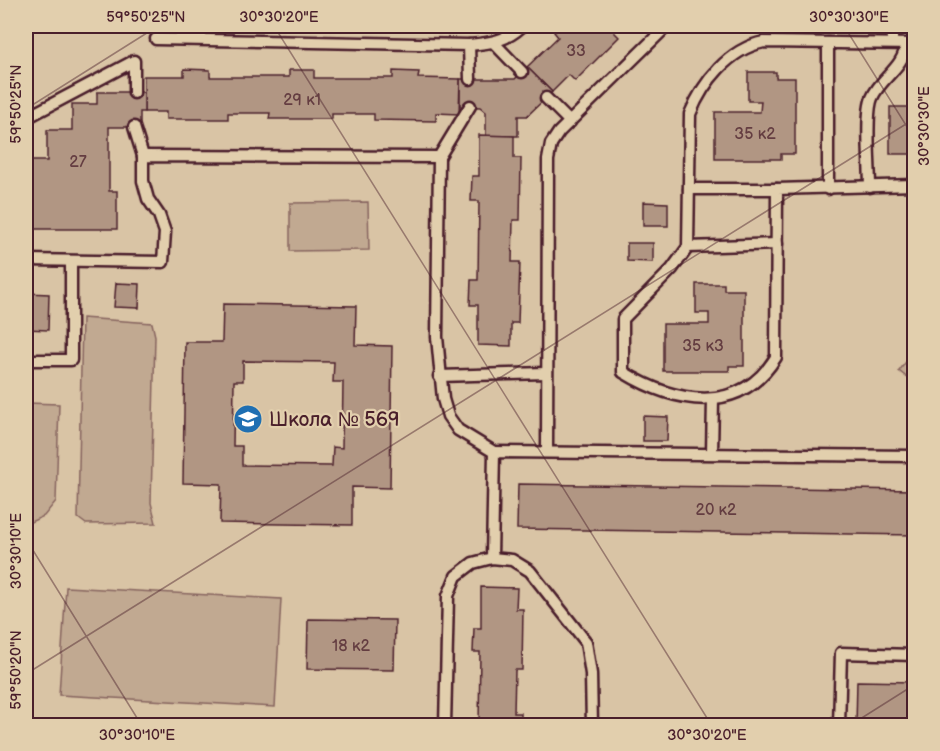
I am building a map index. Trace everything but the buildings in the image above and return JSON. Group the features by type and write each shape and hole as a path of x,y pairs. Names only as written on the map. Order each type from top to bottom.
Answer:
{"lane":[{"path":"196,26 196,39"},
{"path":"156,39 469,45 494,43 511,37 522,26"},
{"path":"547,452 548,160 551,144 570,122 667,26"},
{"path":"892,26 892,43"},
{"path":"777,189 776,357 770,367 733,396 713,399 666,394 622,372 623,319 672,269 688,247 690,114 697,98 733,55 748,45 764,42 910,44 900,62 872,99 870,187"},
{"path":"494,43 522,72"},
{"path":"828,43 828,189"},
{"path":"469,45 470,79"},
{"path":"26,118 134,61 134,93"},
{"path":"546,98 570,122"},
{"path":"470,106 439,157 437,337 443,399 453,423 473,441 494,452 915,456"},
{"path":"26,260 163,262 165,232 159,214 148,199 143,181 143,156 134,127"},
{"path":"143,156 439,157"},
{"path":"689,189 828,189 915,185"},
{"path":"688,247 777,244"},
{"path":"26,360 71,360 71,262"},
{"path":"439,376 546,373"},
{"path":"712,453 713,399"},
{"path":"492,558 494,452"},
{"path":"445,726 448,596 456,576 473,563 492,558 512,560 530,571 586,642 591,674 592,726"},
{"path":"839,726 841,653 915,655"}],"shaded area":[{"path":"368,202 369,250 290,251 290,203"},
{"path":"82,318 152,323 155,336 151,503 156,523 86,524 78,518"},
{"path":"914,351 914,383 899,371"},
{"path":"26,403 59,404 56,501 44,516 26,524"},
{"path":"66,587 281,599 275,707 59,695"}],"place":[{"name":"Школа № 569","path":"248,419"}]}
